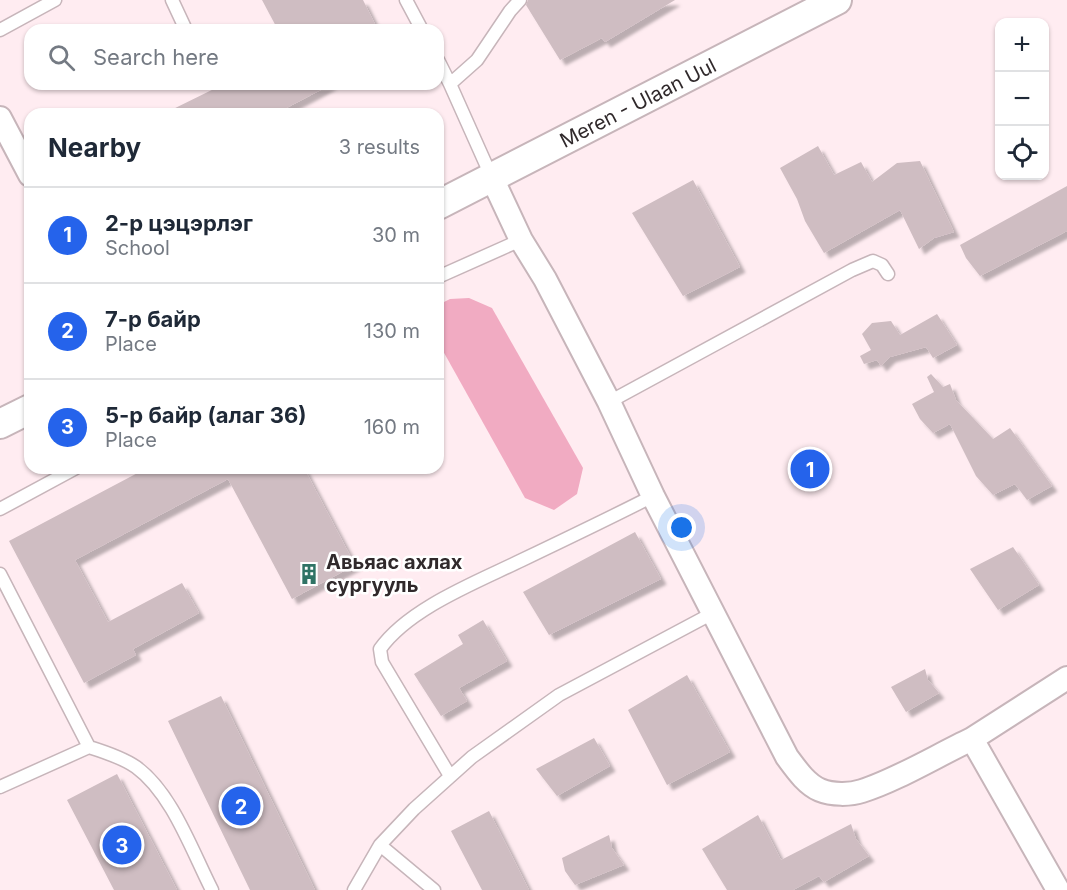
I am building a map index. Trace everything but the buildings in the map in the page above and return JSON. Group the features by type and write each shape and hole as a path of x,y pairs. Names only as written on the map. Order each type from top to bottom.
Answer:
{"street":[{"name":"Meren - Ulaan Uul","path":"444,202 837,0"},
{"path":"0,117 24,163"},
{"path":"492,178 521,240 545,279 609,402 653,496 787,758 807,781 820,790 838,794 859,792 972,739 1067,678"},
{"path":"0,424 24,412"},
{"path":"972,739 1058,890"}],"lane":[{"path":"0,30 55,0"},
{"path":"172,0 183,24"},
{"path":"406,0 419,24"},
{"path":"450,84 477,60 520,0"},
{"path":"444,72 492,178"},
{"path":"444,274 521,240"},
{"path":"609,402 852,270 873,261 882,265 888,274"},
{"path":"0,509 65,474"},
{"path":"450,776 382,662 380,650 387,640 408,621 450,595 653,496"},
{"path":"0,574 89,747"},
{"path":"354,890 380,845 414,809 471,757 559,695 713,613"},
{"path":"0,787 89,747 135,766 154,782 170,804 212,890"},
{"path":"380,845 434,890"}],"shaded area":[{"path":"469,298 492,308 583,468 577,494 554,510 525,498 444,353 444,302 450,299"}],"place":[{"name":"2-р цэцэрлэг","path":"810,469"},
{"name":"Авьяас ахлах сургууль","path":"309,574"},
{"name":"7-р байр","path":"241,806"},
{"name":"5-р байр (алаг 36)","path":"122,845"}]}
